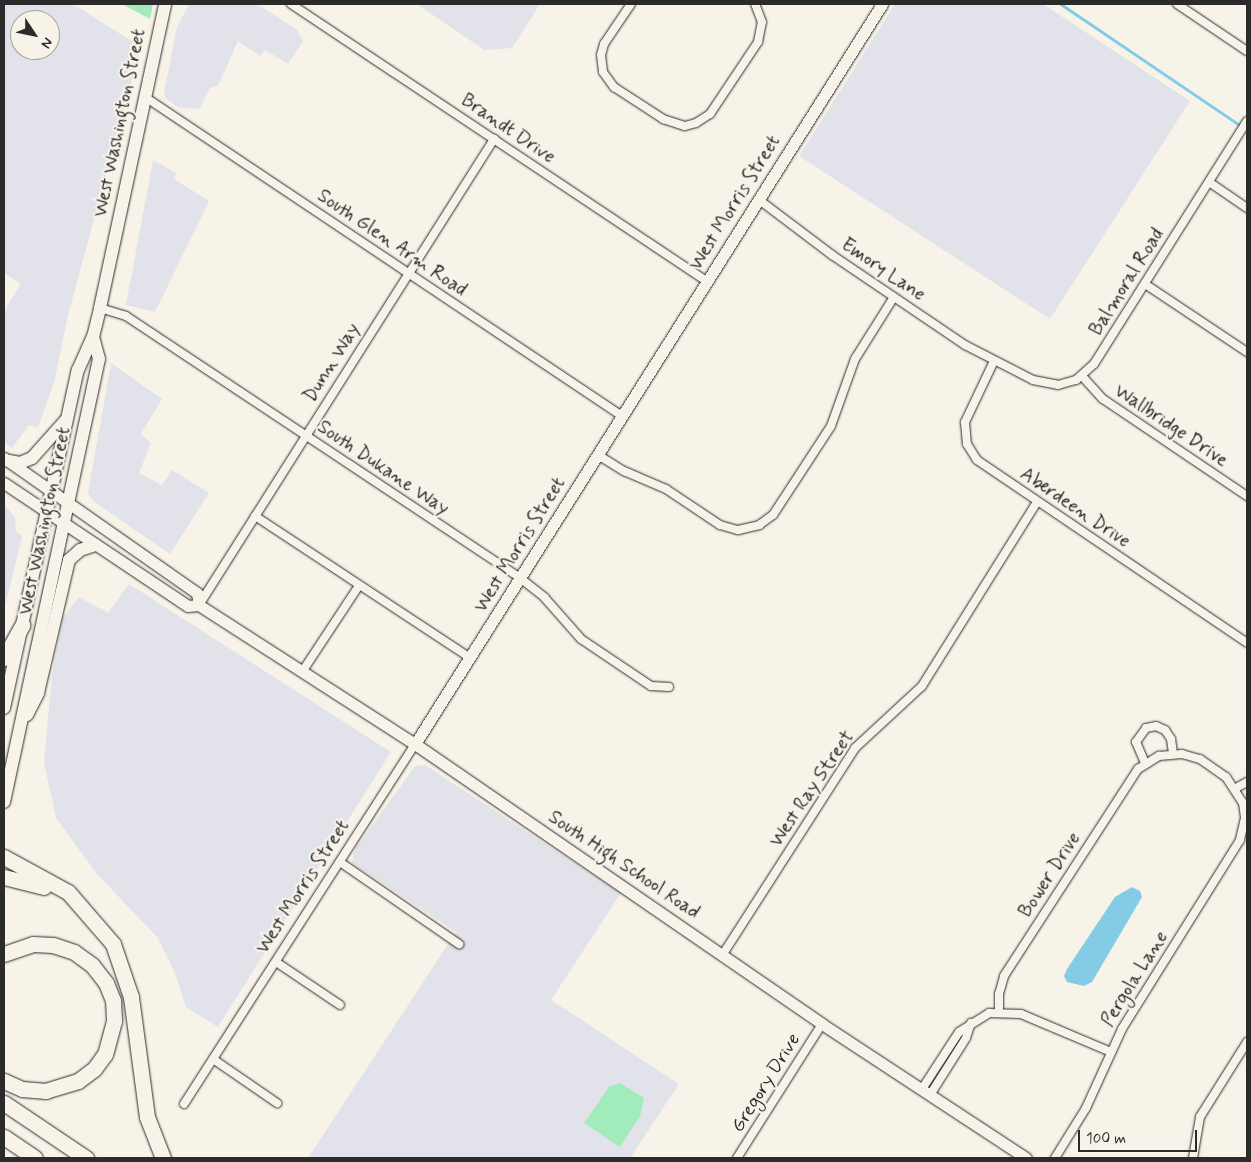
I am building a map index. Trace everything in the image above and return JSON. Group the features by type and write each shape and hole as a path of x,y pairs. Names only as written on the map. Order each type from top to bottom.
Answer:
{"highway":[{"path":"4,658 22,625"},
{"path":"4,857 53,882 79,904 113,944 126,973 134,1008 144,1104 163,1158"},
{"path":"4,877 38,885 79,904"},
{"path":"4,954 33,944 53,945 74,952 92,965 106,983 113,1000 114,1021 105,1054 94,1069 78,1082 46,1091 22,1089 4,1081"},
{"path":"4,1103 86,1158"},
{"path":"4,1137 35,1158"}],"main road":[{"name":"West Washington Street","path":"4,708 78,370 93,337 100,308 165,4"},
{"name":"West Washington Street","path":"4,802 99,359 93,337"},
{"path":"6,460 24,462 35,456 67,419"},
{"path":"18,733 38,693 69,560 80,550 95,545"}],"street":[{"name":"Brandt Drive","path":"291,4 707,281"},
{"path":"631,4 604,44 603,69 614,87 663,120 677,125 692,124 712,111 758,42 762,22 755,4"},
{"path":"1177,4 1247,51"},
{"name":"West Morris Street","path":"184,1104 470,658 880,5"},
{"name":"South Glen Arm Road","path":"145,97 622,416"},
{"name":"Balmoral Road","path":"994,361 1044,384 1066,384 1082,376 1094,364 1247,121"},
{"name":"Dunn Way","path":"199,605 494,139"},
{"path":"1209,182 1247,208"},
{"name":"Emory Lane","path":"758,199 832,256 994,361"},
{"path":"1145,284 1247,352"},
{"path":"598,455 684,501 717,524 734,529 756,527 771,517 831,426 855,358 894,297"},
{"name":"South Dukane Way","path":"100,308 126,316 520,578 544,597 584,641 653,687 669,687"},
{"name":"Aberdeen Drive","path":"994,361 968,411 964,426 967,444 982,465 1247,643"},
{"name":"Wallbridge Drive","path":"1082,376 1102,399 1247,496"},
{"name":"South High School Road","path":"6,460 52,489 197,593 199,605"},
{"name":"South High School Road","path":"4,483 188,606 199,605 414,744 723,954 822,1024 1021,1157"},
{"name":"West Ray Street","path":"723,954 853,750 922,686 1037,502"},
{"path":"255,516 358,587 470,658"},
{"path":"302,672 358,587"},
{"path":"1145,764 1136,742 1146,728 1156,726 1164,730 1171,739 1173,754"},
{"name":"Bower Drive","path":"999,1011 999,994 1004,976 1134,775 1145,764 1173,754 1193,756 1213,767"},
{"name":"Pergola Lane","path":"1055,1158 1086,1108 1122,1029 1236,846 1246,818 1243,803 1236,788 1213,767"},
{"path":"1236,788 1247,782"},
{"path":"340,862 459,944"},
{"path":"276,962 340,1005"},
{"path":"926,1092 959,1032 989,1013 999,1011 1023,1014 1111,1052"},
{"name":"Gregory Drive","path":"737,1158 822,1024"},
{"path":"1192,1158 1200,1117 1247,1042"},
{"path":"213,1059 277,1103"}],"shaded area":[{"path":"4,4 73,4 141,47 68,315 54,383 38,427 29,425 12,448 4,443 4,311 21,284 4,273"},
{"path":"189,4 257,4 297,30 303,41 288,64 265,50 260,56 238,41 218,86 210,88 199,109 178,107 166,99 164,93 177,27"},
{"path":"417,4 540,4 512,48 484,50"},
{"path":"895,4 1043,4 1190,101 1050,319 799,156"},
{"path":"153,160 176,173 174,179 209,201 155,312 126,305"},
{"path":"111,363 162,399 141,434 151,443 139,473 162,485 172,470 209,493 170,554 93,501 88,493"},
{"path":"4,505 15,517 16,531 22,536 4,611"},
{"path":"129,584 391,752 218,1027 186,1007 175,973 157,937 97,874 56,818 44,763 52,674 62,619 79,597 108,613"},
{"path":"425,765 621,893 551,1000 679,1084 630,1158 308,1158 456,932 352,863 355,849 415,766"}],"green space":[{"path":"122,4 153,4 150,19"},
{"path":"620,1083 644,1098 640,1116 620,1147 584,1123 609,1087"}],"water":[{"path":"1132,887 1140,891 1142,897 1092,982 1084,986 1067,982 1064,976 1067,969 1115,897"}],"waterway":[{"path":"1061,4 1247,130"}]}
